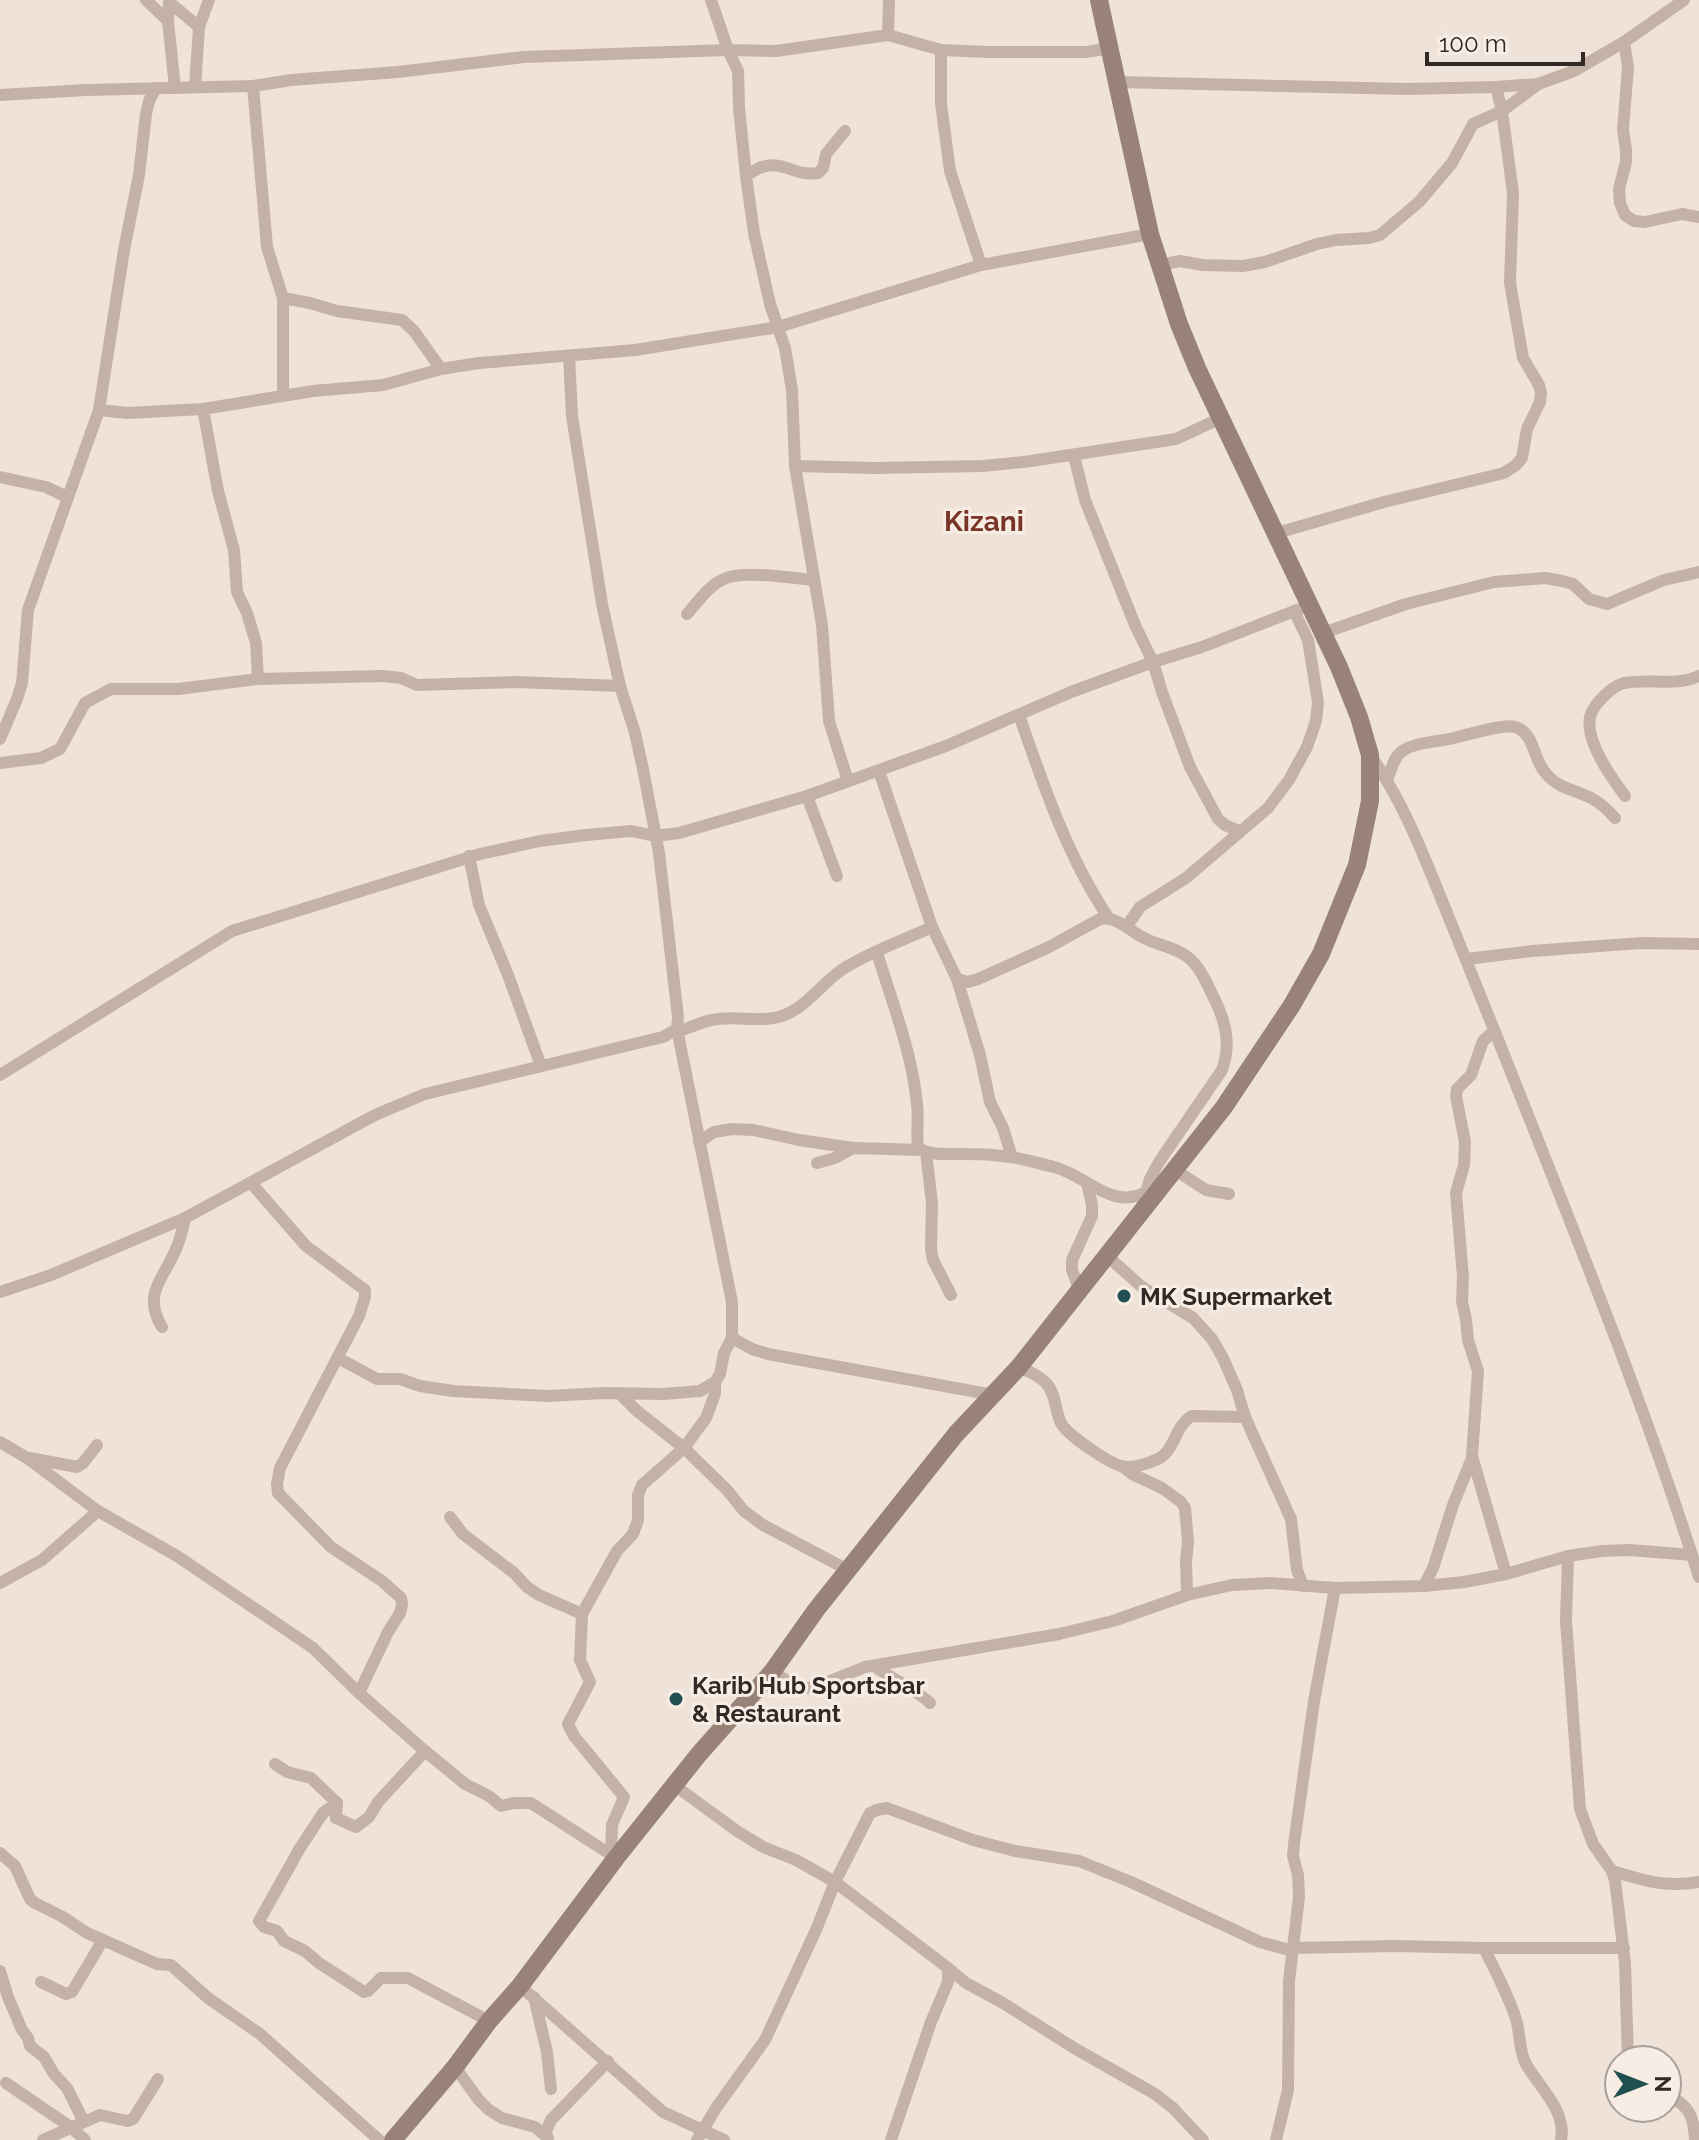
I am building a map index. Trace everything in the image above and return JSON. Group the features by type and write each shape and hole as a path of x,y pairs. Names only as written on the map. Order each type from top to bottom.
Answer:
{"main road":[{"path":"393,2140 455,2067 489,2021 527,1991 613,1856 772,1672 816,1610 956,1434 1019,1367 1224,1107 1292,1005 1321,954 1357,865 1370,801 1370,755 1359,717 1323,633 1302,608 1277,533 1179,324 1150,234 1099,0"}],"street":[{"path":"146,0 168,21"},
{"path":"195,87 199,27 209,0"},
{"path":"711,0 738,71 739,108 754,233 770,304 785,348 792,390 795,466 822,625 829,721 848,781"},
{"path":"888,35 889,0"},
{"path":"1118,82 1407,89 1538,84 1574,71 1624,42 1684,0"},
{"path":"169,1 175,88"},
{"path":"169,1 199,27"},
{"path":"0,95 253,86 524,57 776,51 888,35 941,50 1072,52 1110,48"},
{"path":"1624,42 1628,67 1623,130 1626,162 1619,189 1625,215 1634,221 1645,222 1682,214 1699,217"},
{"path":"941,50 941,104 950,171 981,265"},
{"path":"738,71 750,51"},
{"path":"1159,265 1180,261 1243,266 1265,262 1317,244 1380,235 1419,202 1452,163 1473,124 1502,111 1538,84"},
{"path":"253,86 267,247 283,298 283,395"},
{"path":"1277,533 1384,502 1504,473 1522,458 1527,429 1541,393 1523,358 1510,283 1513,193 1496,87"},
{"path":"0,739 22,683 28,610 99,410 139,175 146,114 156,88"},
{"path":"746,176 756,168 782,165 818,173 823,168 826,154 845,131"},
{"path":"99,410 127,413 203,409 283,395 383,385 441,369 479,363 648,349 778,327 981,265 1150,234"},
{"path":"283,298 337,311 402,320 414,331 441,369"},
{"path":"338,1358 377,1379 400,1379 420,1386 453,1391 548,1396 663,1394 700,1391 715,1382 732,1338 732,1302 677,1031 678,1017 655,836 635,733 620,686 602,604 572,416 569,356"},
{"path":"203,409 218,491 234,550 237,592 256,643 258,679"},
{"path":"795,466 983,466 1074,456 1176,439 1221,418"},
{"path":"1074,456 1085,500 1153,662 1190,767 1218,819 1239,831"},
{"path":"0,477 46,487 67,497"},
{"path":"1323,633 1406,604 1494,582 1545,578 1562,581 1573,584 1589,599 1607,604 1652,585 1699,572"},
{"path":"687,614 706,592 725,578 742,575 813,580"},
{"path":"0,1075 232,931 469,856 586,835 631,831 655,836 679,833 807,796 946,746 1071,692 1202,647 1302,608 1318,702 1316,721 1307,747 1289,780 1268,808 1186,878 1140,907 1127,926"},
{"path":"0,763 41,758 60,749 85,703 111,689 178,689 258,679 382,676 401,678 417,685 517,682 620,686"},
{"path":"1625,796 1607,772 1594,741 1589,720 1593,709 1613,688 1624,683 1679,681 1699,676"},
{"path":"1019,715 1053,809 1108,917 1141,937 1193,961 1221,1012 1227,1032 1227,1056 1222,1070 1159,1162 1150,1179 1141,1212"},
{"path":"1387,779 1398,753 1405,750 1493,729 1515,727 1528,735 1539,763 1550,778 1565,789 1594,799 1615,818"},
{"path":"1370,755 1387,779 1430,871 1466,959 1586,1263 1656,1449 1699,1577"},
{"path":"879,771 932,927 962,981 962,995 990,1102 1012,1157"},
{"path":"807,796 837,876"},
{"path":"469,856 479,905 541,1066"},
{"path":"962,981 1049,947 1108,917"},
{"path":"0,1292 51,1275 185,1218 375,1115 425,1094 663,1037 712,1020 776,1018 793,1012 840,971 861,958 932,927"},
{"path":"1466,959 1641,943 1699,944"},
{"path":"877,953 902,1031 918,1106 918,1148 924,1151"},
{"path":"1424,1586 1472,1456 1478,1371 1468,1340 1462,1301 1456,1193 1464,1165 1465,1142 1456,1096 1459,1085 1475,1069 1483,1041 1494,1031"},
{"path":"699,1142 714,1132 753,1130 853,1148 1012,1157 1064,1170 1117,1198 1136,1198 1146,1192"},
{"path":"817,1163 853,1148"},
{"path":"924,1151 932,1203 933,1260 951,1295"},
{"path":"1175,1170 1206,1190 1229,1194"},
{"path":"251,1183 306,1246 365,1290 359,1316 280,1468 277,1484 278,1493 331,1547 382,1581 401,1598 400,1613 359,1693"},
{"path":"1079,1289 1072,1260 1092,1216 1087,1183"},
{"path":"162,1327 153,1313 153,1300 177,1247 185,1218"},
{"path":"1106,1255 1142,1287 1193,1318 1212,1339 1291,1519 1297,1570 1303,1586"},
{"path":"732,1338 768,1354 994,1395"},
{"path":"1019,1367 1046,1383 1061,1423 1069,1434 1181,1502 1185,1508 1188,1542 1187,1595"},
{"path":"613,1856 612,1825 624,1797 574,1736 568,1724 590,1682 580,1660 582,1614 617,1551 633,1534 642,1485 684,1448 706,1418 715,1394 715,1382"},
{"path":"619,1393 684,1448 744,1511 763,1525 848,1570"},
{"path":"1122,1466 1157,1460 1164,1455 1177,1430 1192,1416 1245,1417"},
{"path":"0,1442 27,1458 98,1511 177,1556 313,1648 359,1693 465,1784 501,1806 531,1803 613,1856"},
{"path":"27,1458 77,1467 97,1445"},
{"path":"1472,1456 1506,1574"},
{"path":"0,1583 42,1560 98,1511"},
{"path":"450,1517 463,1534 514,1573 527,1587 582,1614"},
{"path":"772,1672 805,1688 815,1687 848,1672 1059,1634 1113,1621 1187,1595 1232,1585 1271,1583 1335,1588 1424,1586 1506,1574 1568,1556 1602,1551 1692,1555"},
{"path":"1568,1556 1566,1621 1580,1809 1593,1844 1612,1871 1619,1902 1627,2044"},
{"path":"1276,2140 1288,2090 1289,1981 1300,1885 1293,1856 1294,1844 1314,1701 1335,1588"},
{"path":"874,1666 921,1694 930,1703"},
{"path":"275,1764 287,1772 311,1778 337,1803 336,1818 356,1827 369,1817 378,1802 425,1751"},
{"path":"674,1785 763,1847 796,1860 835,1882 966,1983 1155,2094 1203,2140"},
{"path":"337,1803 323,1813 315,1825 259,1921 264,1927 277,1931 284,1941 305,1951 364,1992 381,1978 408,1978 489,2021"},
{"path":"700,2136 716,2108 765,2040 835,1882 870,1813 877,1810 887,1808 973,1840 1015,1851 1079,1861 1260,1942 1293,1949 1395,1946 1624,1948"},
{"path":"0,1853 15,1866 30,1899 35,1903 87,1933 157,1964 171,1965 208,1998 260,2034 379,2140"},
{"path":"1612,1871 1673,1885 1699,1882"},
{"path":"41,1982 66,1994 72,1992 103,1940"},
{"path":"1484,1948 1516,2017 1521,2056 1561,2122 1561,2140"},
{"path":"891,2140 931,2022 948,1982 948,1968"},
{"path":"0,1971 30,2046 44,2057 67,2088 85,2140"},
{"path":"527,1991 663,2112 700,2136 724,2140"},
{"path":"527,1991 547,2052 551,2089"},
{"path":"548,2139 546,2131 551,2120 608,2061"},
{"path":"455,2067 489,2110 502,2118 535,2127 548,2139"},
{"path":"43,2140 100,2115 127,2121 133,2119 158,2079"},
{"path":"6,2083 78,2125"},
{"path":"1683,2103 1690,2113 1695,2140"}],"place":[{"name":"MK Supermarket","path":"1124,1296"},
{"name":"Karib Hub Sportsbar & Restaurant","path":"676,1699"}],"district":[{"name":"Kizani","path":"984,521"}]}
